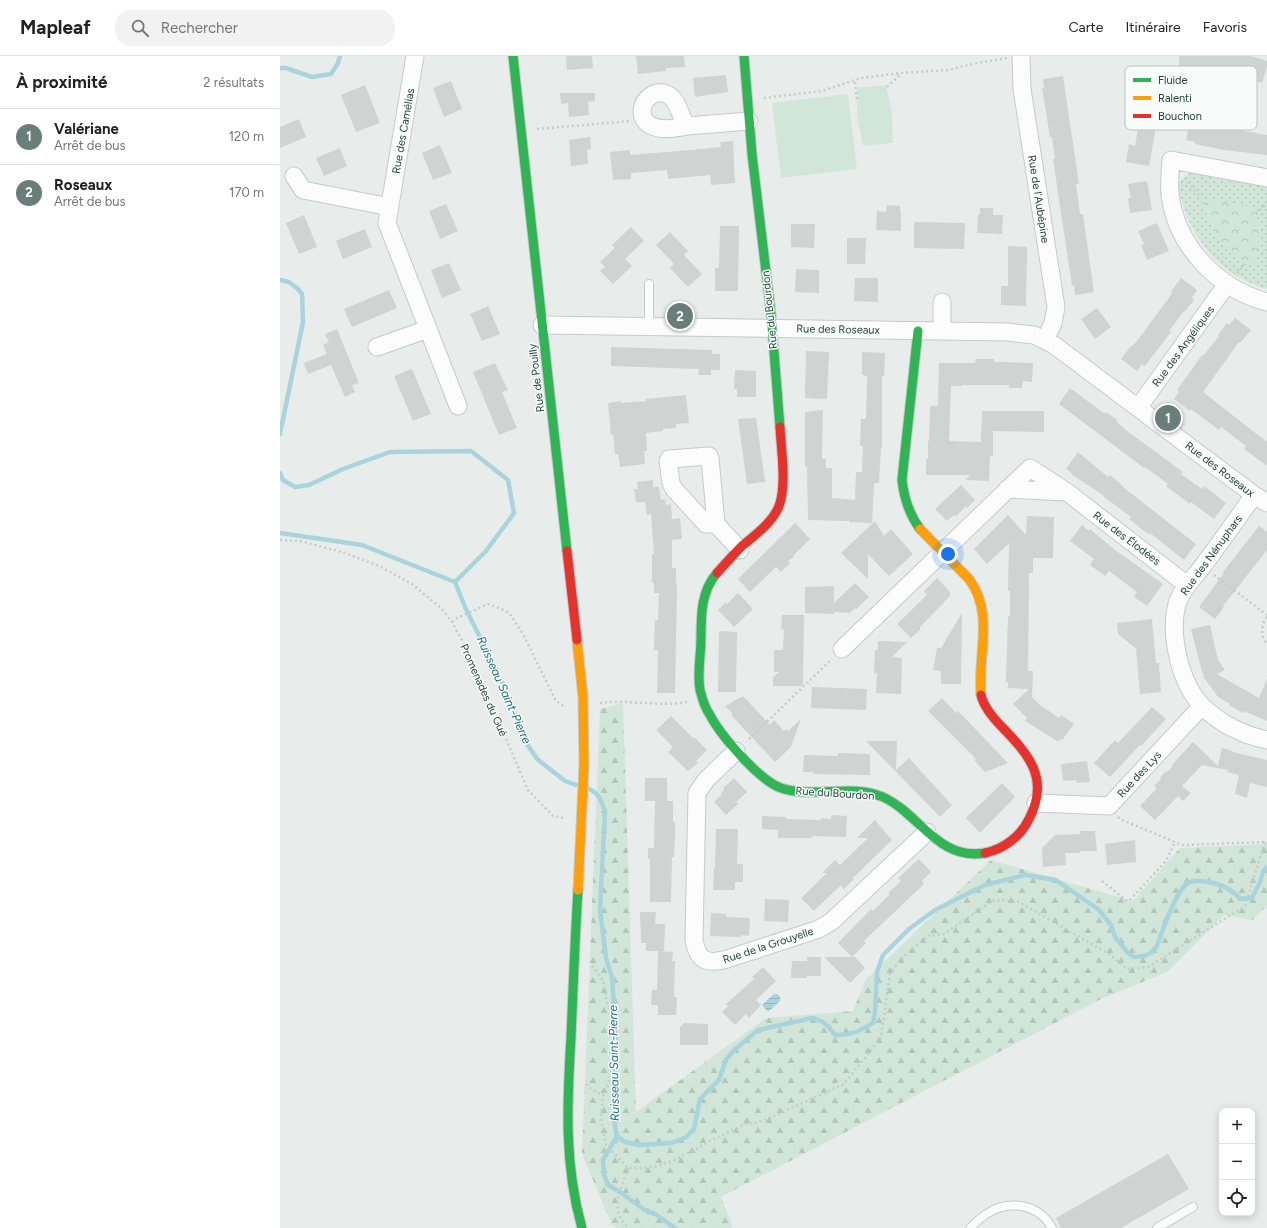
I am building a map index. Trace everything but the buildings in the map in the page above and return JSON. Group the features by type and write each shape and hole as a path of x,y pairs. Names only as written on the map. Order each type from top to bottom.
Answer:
{"street":[{"name":"Rue des Camélias","path":"416,56 387,223 458,406"},
{"name":"Rue de Pouilly","path":"513,56 562,493 583,702 584,764 567,1113 572,1179 582,1228"},
{"name":"Rue du Bourdon","path":"744,56 752,154 772,327 783,470 779,506 770,519 717,572 708,586 703,601 699,684 703,699 710,715 736,751 764,777 778,787 795,791 866,793 883,797 899,806 935,840 951,850 961,853 980,854 990,852 1007,844 1022,831 1030,820 1036,803 1037,781 1034,765 1025,751 987,708 981,696 981,601 970,580 916,524 910,514 902,488 902,474 918,331"},
{"name":"Rue de l'Aubépine","path":"1015,57 1022,90 1056,307 1053,323 1045,340"},
{"path":"687,126 682,120 674,100 668,95 661,93 653,94 646,99 642,106 644,119 649,125 655,128 677,128 749,121"},
{"path":"1267,178 1171,160 1171,196 1180,229 1191,248 1204,264 1227,284 1248,296 1267,302"},
{"path":"294,176 303,190 390,207"},
{"name":"Rue des Angéliques","path":"1138,408 1227,284"},
{"path":"942,302 942,331"},
{"name":"Rue des Roseaux","path":"542,325 772,327 1007,332 1034,335 1045,340 1261,499"},
{"path":"377,348 428,329"},
{"name":"Rue des Élodées","path":"942,552 1030,468 1067,492 1188,584"},
{"path":"1007,490 1067,492"},
{"name":"Rue des Nénuphars","path":"1261,499 1188,584 1177,604 1174,627 1178,660 1184,677 1202,706 1232,728 1251,736 1267,740"},
{"path":"716,524 740,550"},
{"path":"842,649 942,552"},
{"name":"Rue des Lys","path":"1036,803 1109,806 1202,706"},
{"name":"Rue de la Grouyelle","path":"736,751 706,780 697,793 694,939 697,952 704,959 711,961 727,959 820,929 832,920 927,832"}],"lane":[{"path":"649,284 650,326"},
{"path":"970,1228 989,1213 1001,1207 1014,1206 1028,1207 1038,1212 1047,1219 1052,1228"},
{"path":"1157,1228 1193,1207"}],"path":[{"path":"748,100 822,91 855,82 861,78 901,73 949,70 972,64 1015,57"},
{"path":"887,87 901,73"},
{"path":"855,82 857,100"},
{"path":"521,131 644,119"},
{"path":"1256,214 1267,203"},
{"name":"Promenades du Gué","path":"280,540 300,542 345,553 379,566 412,584 441,608 452,622 471,657 528,790 553,816 581,821"},
{"path":"1202,567 1267,616 1264,621 1262,631 1263,640 1267,644"},
{"path":"452,622 457,618 488,604 510,614 522,634 556,701 567,708 583,702 684,702 703,699"},
{"path":"736,751 842,649"},
{"path":"590,964 601,977 604,984 614,1028 613,1039 615,1044 610,1080 602,1096 601,1117 607,1148 628,1168 658,1166 677,1159 745,1124 765,1120 844,1084 882,1038 890,974 900,960 928,936 944,934 992,901 1018,901 1109,954 1127,969 1148,967 1245,906 1266,842 1182,845 1120,819 1109,806"},
{"path":"1102,881 1127,901 1132,899 1166,861 1174,842"},
{"path":"583,1081 602,1096"},
{"path":"628,1168 618,1200 618,1207 620,1217 629,1228"}],"green space":[{"path":"886,85 892,114 893,143 863,146 857,115 857,88"},
{"path":"848,94 857,169 781,178 772,103"},
{"path":"1195,168 1267,181 1267,289 1249,283 1233,274 1219,263 1196,235 1182,201 1178,183"},
{"path":"1201,198 1245,205 1252,210 1259,223 1260,230 1253,264 1250,265 1241,261 1225,247 1212,228"},
{"path":"623,703 636,1112 766,1018 853,1011 866,979 991,860 1133,901 1180,848 1267,844 1267,906 1252,920 1224,915 1167,972 1101,999 721,1197 733,1228 618,1228 612,1225 582,1154 600,709"}],"water":[{"path":"774,994 777,994 780,997 780,1001 768,1012 762,1005"}],"waterway":[{"name":"Ruisseau Saint-Pierre","path":"280,68 286,68 312,77 331,74 338,63 340,56"},
{"name":"Ruisseau Saint-Pierre","path":"280,280 289,282 302,294 303,322 280,434"},
{"name":"Ruisseau Saint-Pierre","path":"280,473 283,480 295,487 309,485 343,469 390,452 471,451 508,480 514,513 486,551 455,582 465,607 504,686 527,744 537,759 565,781 576,785"},
{"path":"280,533 362,545 455,582"},
{"name":"Ruisseau Saint-Pierre","path":"589,789 598,795 605,812 600,909 606,958 612,977 616,1042 614,1093 615,1127 617,1136 625,1142 639,1145 672,1143 686,1137 694,1129 700,1099 719,1080 726,1060 733,1051 758,1030 812,1018 821,1021 828,1026 835,1035 845,1035 873,1023 877,972 883,955 909,929 935,910 985,885 1025,875 1056,880 1099,910 1111,925 1115,937 1128,953 1134,957 1144,956 1151,953 1157,946 1170,910 1185,885 1195,881 1209,882 1226,888 1240,899 1252,898 1263,872 1267,867"},
{"path":"617,1136 603,1160 604,1175 608,1185 646,1211 655,1214 675,1228"}],"traffic: fast":[{"path":"513,56 567,551"},
{"path":"744,56 752,154 771,314 780,427"},
{"path":"918,331 902,480 908,506 920,529"},
{"path":"717,573 708,588 703,604 699,684 708,712 715,724 741,756 762,776 781,788 806,792 858,791 871,793 883,797 896,805 930,834 954,850 969,854 985,853"},
{"path":"578,890 568,1086 568,1134 572,1181 582,1228"}],"traffic: slow":[{"path":"920,529 969,579 977,592 983,621 980,680 981,695"},
{"path":"577,640 583,697 584,764 578,890"}],"traffic: jam":[{"path":"717,573 742,546 768,523 779,506 783,488 780,427"},
{"path":"567,551 577,640"},
{"path":"981,695 984,704 990,713 1028,758 1034,769 1037,780 1035,805 1026,825 1011,841 999,848 985,853"}],"place":[{"name":"Roseaux","path":"680,316"},
{"name":"Valériane","path":"1168,418"}]}
